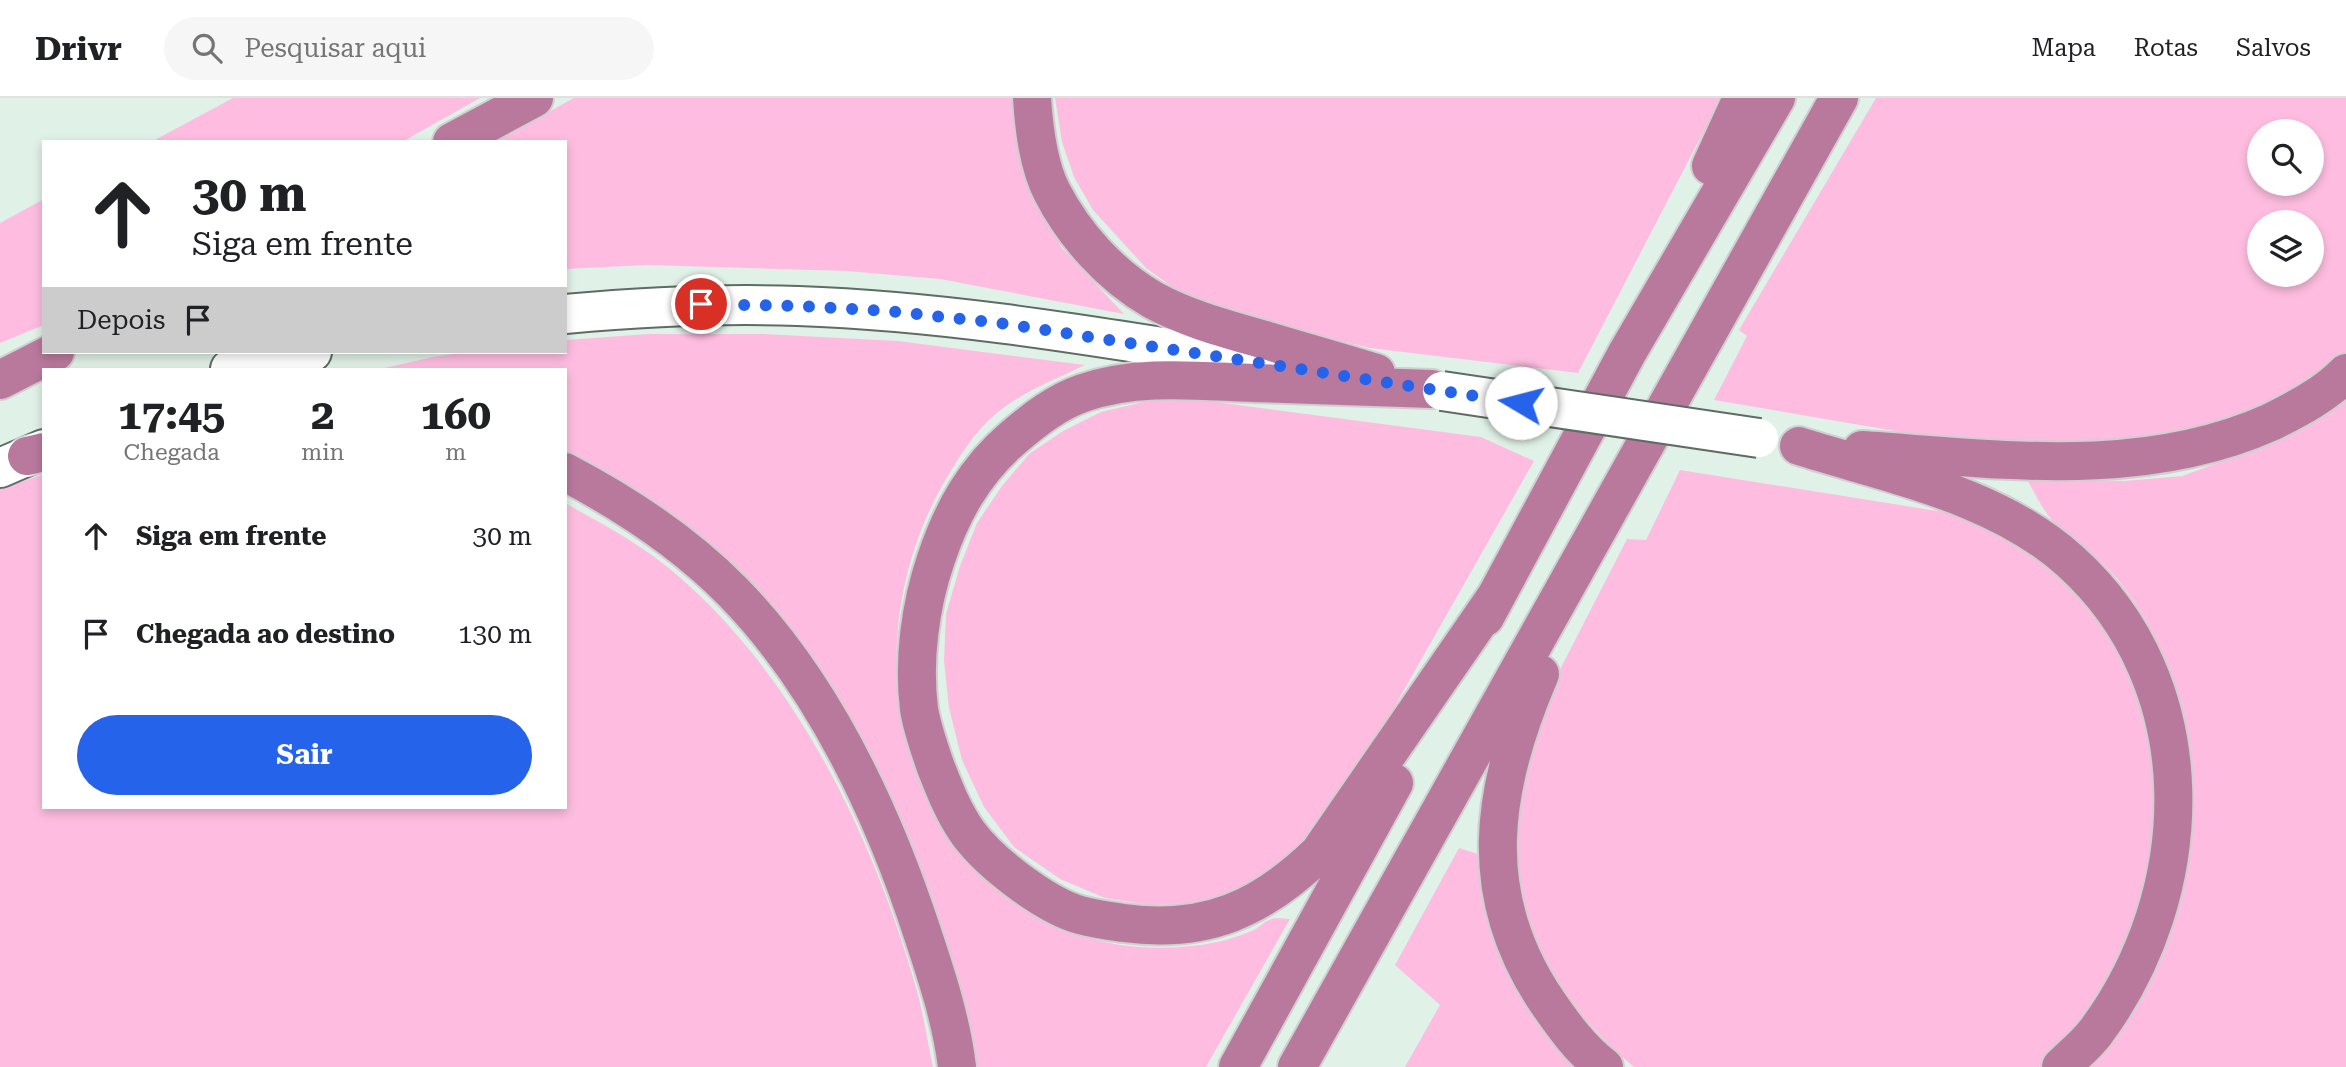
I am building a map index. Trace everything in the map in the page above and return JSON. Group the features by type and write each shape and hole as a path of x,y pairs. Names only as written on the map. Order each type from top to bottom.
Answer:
{"highway":[{"path":"457,140 534,98"},
{"path":"1032,98 1040,152 1051,190 1070,222 1120,277 1153,300 1202,322 1437,390"},
{"path":"1627,353 1742,98"},
{"path":"1238,1067 1627,353 1776,98"},
{"path":"1297,1067 1839,98"},
{"path":"1688,365 1853,98"},
{"path":"0,380 51,354"},
{"path":"1799,446 2030,461 2132,458 2190,450 2250,431 2299,409 2346,373"},
{"path":"1437,390 1177,380 1126,381 1081,393 1039,416 1000,449 970,484 947,529 931,576 921,620 917,662 919,711 931,754 946,794 969,834 1001,868 1034,892 1077,914 1152,927 1225,917 1259,901 1292,880 1320,853 1497,595"},
{"path":"1799,446 1978,502 2025,528 2070,561 2108,600 2137,645 2151,676 2160,698 2172,761 2175,818 2167,876 2152,930 2128,983 2093,1036 2061,1067"},
{"path":"567,473 613,498 674,540 733,592 780,647 818,703 853,763 887,837 914,906 938,979 957,1067"},
{"path":"1604,1067 1566,1028 1537,986 1516,946 1504,906 1498,866 1498,821 1504,782 1521,719 1615,499"}],"main road":[{"path":"567,314 701,304 888,311 999,323 1799,446"},
{"path":"233,368 302,354"}],"shaded area":[{"path":"233,98 480,98 406,140 155,140"},
{"path":"574,98 1014,98 1040,205 1061,247 1124,314 940,279 847,271 647,265 567,269 567,140 498,140"},
{"path":"1055,98 1721,98 1578,373 1370,348 1291,329 1204,302 1174,288 1146,268 1093,210 1074,177 1062,142"},
{"path":"1876,98 2346,98 2346,353 2297,392 2189,433 2124,442 2046,444 1967,439 1901,432 1714,400 1747,336 1739,330"},
{"path":"42,200 42,326 0,343 0,223"},
{"path":"649,334 764,334 898,341 1085,365 1035,389 1000,411 970,442 943,484 921,529 906,577 898,627 897,676 903,725 917,773 938,818 983,877 999,891 1044,919 1097,940 1153,948 1209,944 1256,929 1271,919 1290,919 1206,1067 972,1067 846,713 567,458 567,368 384,368 453,354 567,354 567,340"},
{"path":"2346,393 2346,1067 2088,1067 2140,999 2166,948 2184,875 2189,837 2189,762 2175,689 2162,653 2145,619 2108,569 2051,519 2026,478 2124,481 2182,476 2253,450 2298,425"},
{"path":"1200,400 1481,437 1534,461 1333,815 1268,875 1237,892 1194,903 1149,905 1105,898 1060,879 1014,847 984,807 962,760 949,708 944,661 946,614 960,566 977,523 1002,486 1029,454 1063,431 1101,412 1148,401"},
{"path":"1680,470 1950,513 1985,525 2035,554 2077,585 2111,632 2153,728 2157,835 2129,943 2070,1038 2039,1067 1634,1067 1614,1050 1576,1009 1543,961 1519,910 1514,791 1551,687 1627,539 1646,540"},
{"path":"42,475 42,809 567,809 567,504 608,527 664,564 720,616 758,661 793,710 852,816 876,872 915,984 933,1067 0,1067 0,489"},
{"path":"1459,848 1478,854 1489,902 1579,1067 1405,1067 1440,1005 1395,965"}],"route":[{"path":"701,304 888,311 999,323 1521,403"}]}
